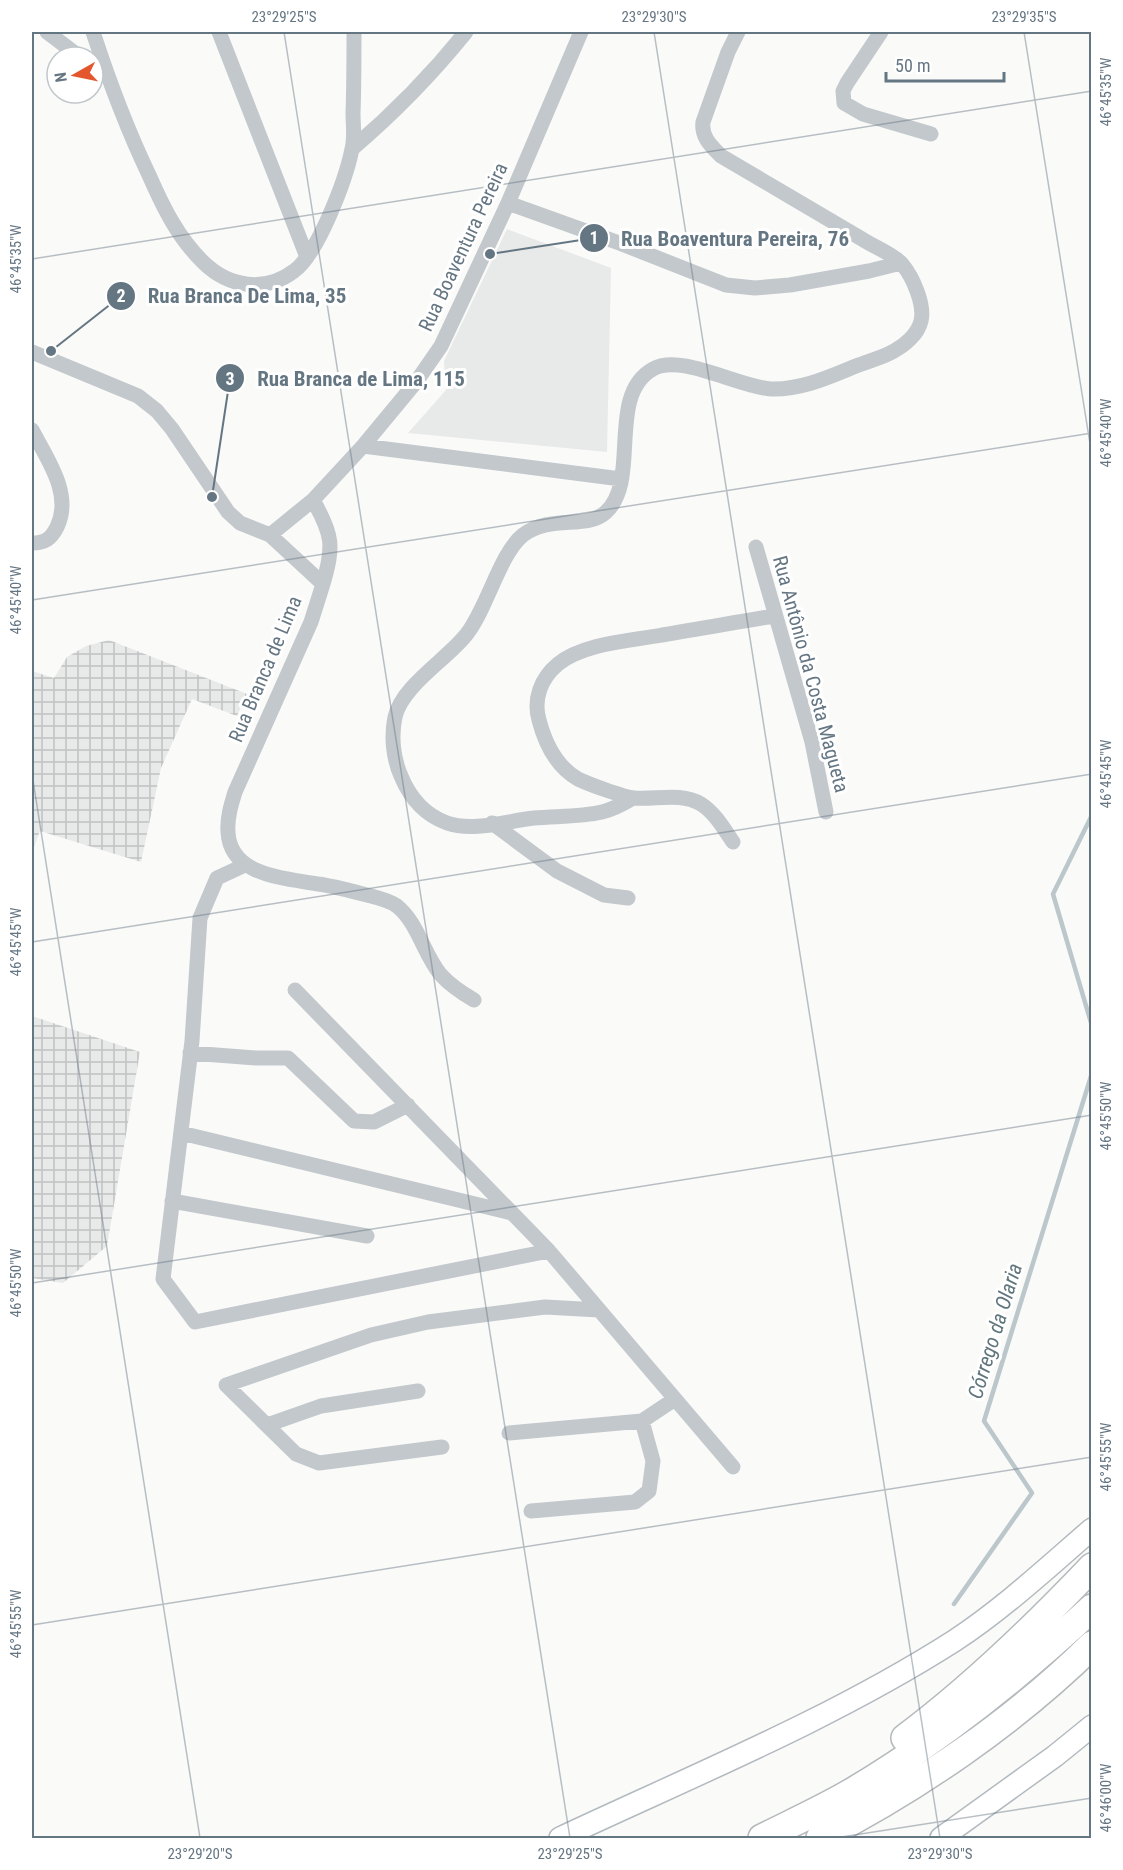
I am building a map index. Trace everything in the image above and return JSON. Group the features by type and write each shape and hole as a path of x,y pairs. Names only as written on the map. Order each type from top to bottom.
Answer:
{"highway":[{"path":"851,1792 880,1758 978,1677 1092,1567"},
{"path":"762,1839 851,1792 952,1726 1048,1648 1092,1608"},
{"path":"820,1839 930,1775 1006,1719 1092,1645"}],"main road":[{"path":"560,1839 780,1736 907,1668 955,1640 999,1607 1092,1529"},
{"path":"941,1839 1055,1756 1092,1726"}],"street":[{"path":"47,32 64,45"},
{"path":"93,32 108,78 138,153 167,215 188,246 205,264 224,279 250,286 269,283 295,271 317,242 334,203 353,148 354,32"},
{"path":"219,32 307,257"},
{"path":"353,148 386,120 441,63 466,32"},
{"name":"Rua Boaventura Pereira","path":"270,535 313,500 363,446 416,382 441,346 508,203 581,32"},
{"path":"633,798 617,807 601,812 472,827 457,826 433,817 418,805 402,779 393,757 395,716 403,699 466,635 477,618 514,543 546,524 594,520 613,505 621,478 629,400 643,375 655,368 675,363 753,386 789,389 819,381 892,352 904,344 917,330 921,321 921,302 901,263 721,156 709,145 702,129 703,122 728,52 738,32"},
{"path":"881,32 847,83 843,92 844,103 863,114 931,134"},
{"path":"508,203 726,285 755,288 790,285 901,263"},
{"name":"Rua Branca de Lima","path":"32,352 138,396 157,411 172,429 228,512 240,523 270,535 323,584 311,622 252,750 235,792 228,817 230,844 237,857 245,865"},
{"path":"32,430 51,466 61,493 63,507 52,535 43,543 32,543"},
{"path":"363,446 621,478"},
{"path":"313,500 330,538 330,559 323,584"},
{"name":"Rua Antônio da Costa Magueta","path":"756,547 812,742 826,812"},
{"path":"733,842 718,821 701,804 682,798 656,796 633,798 579,779 560,766 539,722 536,706 545,677 559,663 570,657 600,646 774,616"},
{"path":"492,823 557,871 604,895 628,898"},
{"path":"474,1000 441,974 412,926 398,907 389,902 332,887 269,875 245,865 217,878 200,918 190,1053 163,1279 195,1323 549,1251"},
{"path":"295,990 549,1251 733,1467"},
{"path":"190,1053 288,1058 354,1121 374,1122 408,1105"},
{"path":"181,1133 512,1214"},
{"path":"172,1201 367,1236"},
{"path":"442,1447 319,1463 296,1454 226,1385 371,1335 428,1322 545,1307 599,1310"},
{"path":"267,1425 321,1406 418,1391"},
{"path":"509,1433 642,1421 675,1399"},
{"path":"531,1511 635,1502 649,1491 653,1461 642,1421"}],"shaded area":[{"path":"507,229 611,268 607,452 408,433 446,390 444,361"},
{"path":"109,640 247,694 237,716 192,699 161,768 141,862 40,831 32,852 32,671 54,678 67,657 86,646"},
{"path":"32,1016 140,1052 107,1246 63,1283 32,1278"}],"waterway":[{"name":"Córrego da Olaria","path":"1092,815 1053,894 1092,1026"},
{"name":"Córrego da Olaria","path":"954,1604 1032,1493 984,1421 1092,1073"}],"place":[{"name":"Rua Boaventura Pereira, 76","path":"490,254"},
{"name":"Rua Branca De Lima, 35","path":"51,351"},
{"name":"Rua Branca de Lima, 115","path":"212,497"}]}
